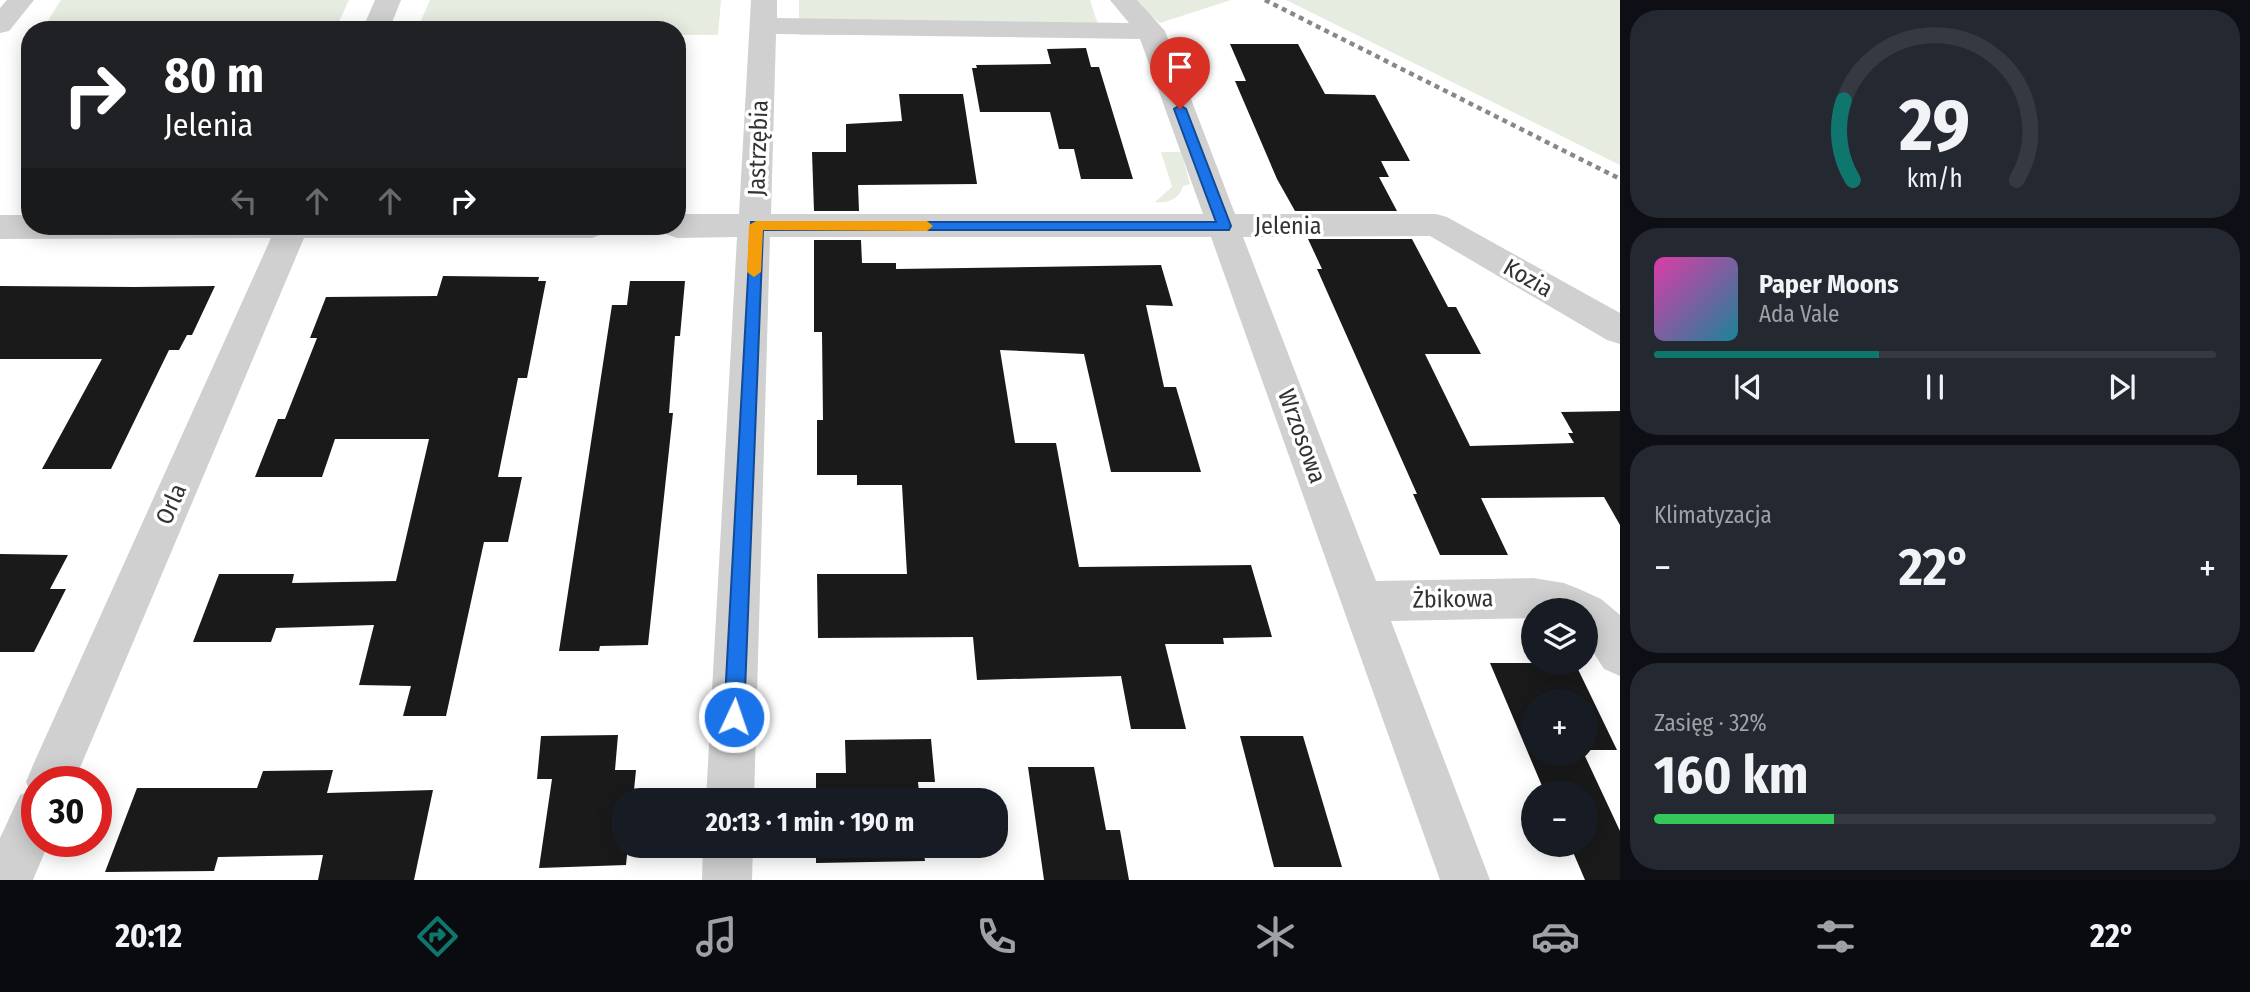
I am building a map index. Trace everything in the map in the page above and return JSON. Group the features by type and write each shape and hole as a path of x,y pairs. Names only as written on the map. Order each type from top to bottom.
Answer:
{"street":[{"path":"0,25 21,0"},
{"path":"379,21 388,0"},
{"name":"Wrzosowa","path":"1123,0 1151,31 1465,880"},
{"path":"763,13 1151,31"},
{"name":"Jastrzębia","path":"731,788 763,13"},
{"name":"Jelenia","path":"686,226 1436,225"},
{"name":"Kozia","path":"1436,225 1620,330"},
{"path":"0,227 21,227"},
{"name":"Orla","path":"57,766 289,235"},
{"name":"Żbikowa","path":"1363,601 1521,598"},
{"name":"Żbikowa","path":"1598,624 1620,654"},
{"path":"7,880 21,848"},
{"path":"727,880 728,858"}],"shaded area":[{"path":"61,0 349,0 339,21 48,21"},
{"path":"430,0 721,0 718,35 686,35 686,21 421,21"},
{"path":"799,0 1090,0 1101,34 799,35"},
{"path":"1130,0 1231,0 1160,23"},
{"path":"1286,0 1620,0 1620,165"},
{"path":"1161,152 1181,152 1190,184 1183,186 1179,195 1172,200 1155,202 1172,187"}],"building":[{"path":"1230,44 1298,44 1325,94 1375,95 1410,161 1381,161 1389,177 1379,177 1397,211 1295,211 1277,179 1235,81 1246,81"},
{"path":"1086,48 1091,67 1099,67 1133,179 1081,179 1074,149 1059,149 1050,112 980,112 972,68 977,68 976,65 1051,64 1047,49"},
{"path":"899,94 963,94 977,184 858,185 859,211 814,211 812,152 846,152 846,124 902,121"},
{"path":"1308,239 1412,239 1448,307 1456,307 1481,354 1425,354 1470,446 1574,443 1568,433 1573,433 1561,412 1620,411 1620,525 1604,497 1481,498 1508,555 1440,555 1413,494 1417,494 1317,269 1322,269"},
{"path":"814,240 861,240 862,263 896,263 896,269 1161,265 1173,306 1146,305 1164,387 1176,387 1201,472 1111,472 1084,354 1000,350 1015,443 1056,443 1079,567 1251,565 1272,637 1223,638 1224,644 1165,644 1186,729 1131,729 1121,676 977,680 973,637 818,638 817,574 907,574 902,485 857,485 857,475 817,475 817,420 823,420 822,332 814,332"},
{"path":"443,276 539,277 538,281 546,281 527,378 518,378 498,477 522,477 508,542 484,542 446,716 403,716 411,686 359,685 374,625 276,628 271,642 193,642 219,574 294,574 292,583 396,581 429,439 335,439 322,477 255,477 278,419 285,419 317,338 310,338 326,297 437,296"},
{"path":"630,281 685,281 680,336 675,336 669,413 673,413 648,645 600,646 599,651 559,651 612,305 627,305"},
{"path":"0,286 215,286 192,335 187,335 179,350 169,350 111,469 42,469 102,359 0,359"},
{"path":"0,554 68,555 50,589 66,589 34,652 0,652"},
{"path":"1490,663 1521,663 1521,675 1581,675 1588,689 1521,689 1521,736"},
{"path":"1598,711 1617,750 1598,750"},
{"path":"618,735 615,770 636,770 634,788 612,788 612,858 627,858 626,865 539,868 552,779 537,779 541,736"},
{"path":"1240,736 1303,736 1342,867 1274,867"},
{"path":"931,739 935,782 918,782 919,788 816,788 816,773 846,773 845,740"},
{"path":"1534,766 1590,766 1596,780 1540,780"},
{"path":"1028,767 1094,767 1106,830 1120,830 1129,880 1044,880"},
{"path":"333,770 327,793 433,790 414,880 318,880 323,855 218,857 214,871 105,872 137,788 257,788 263,771"},
{"path":"1598,784 1620,831 1620,880 1585,880 1575,857 1598,857"},
{"path":"816,858 925,858 925,861 816,863"}],"railway":[{"path":"1265,0 1620,179"}],"slow traffic":[{"path":"754,272 756,225 927,226"}],"route":[{"path":"734,717 756,225 1224,226 1180,109"}]}
